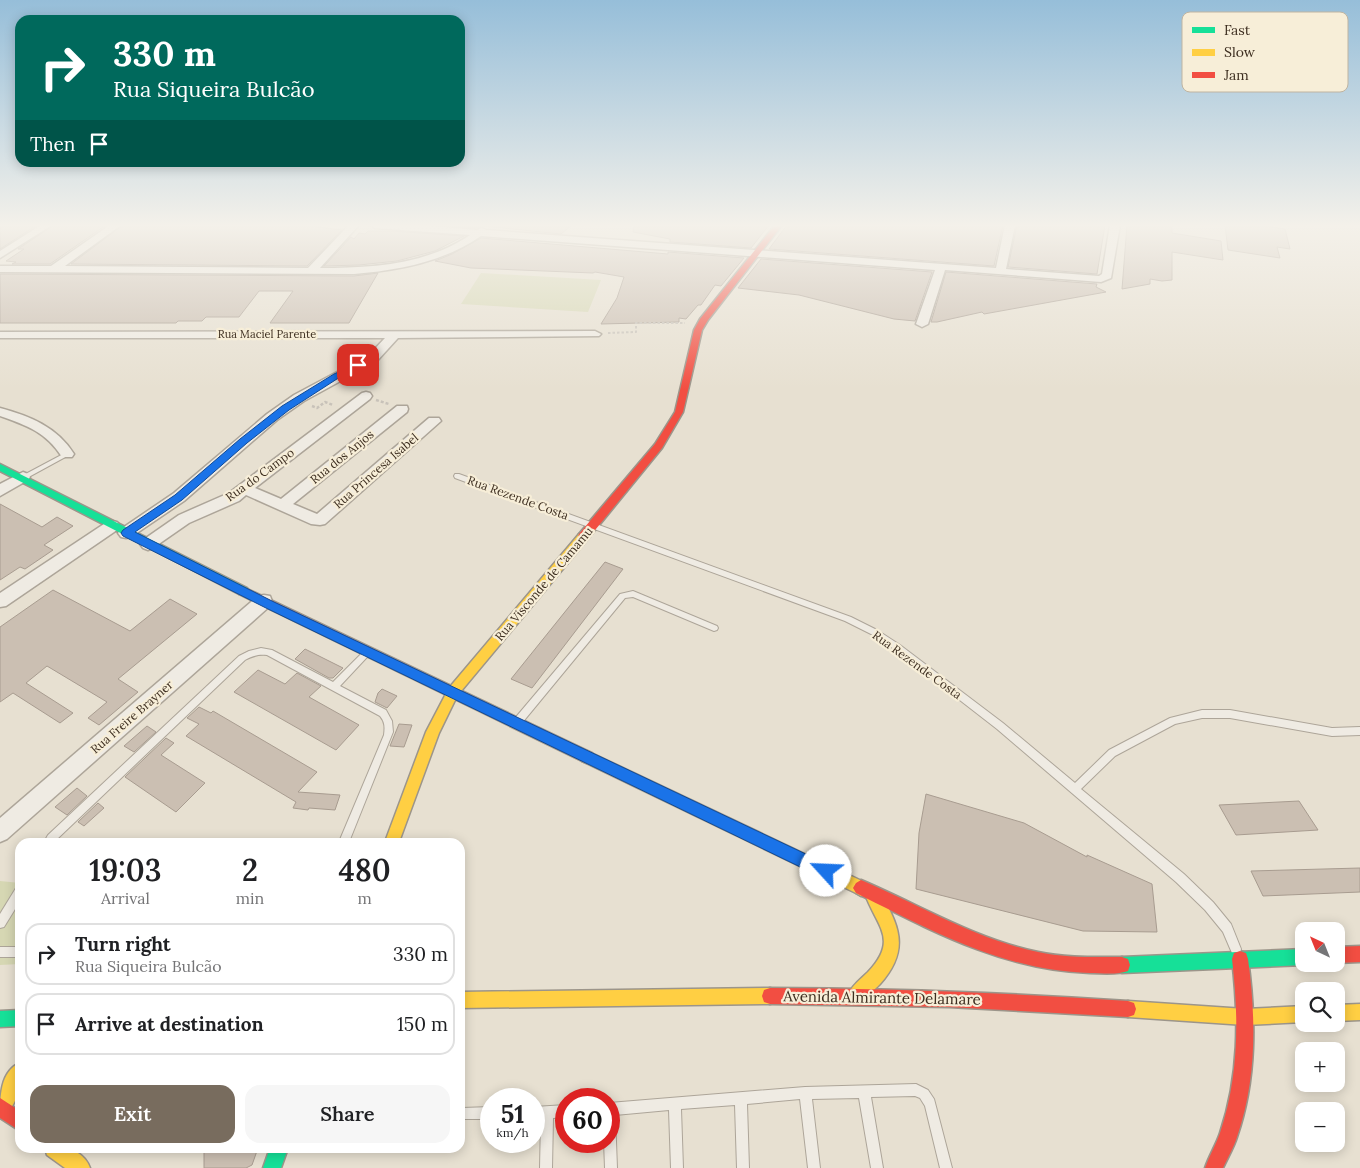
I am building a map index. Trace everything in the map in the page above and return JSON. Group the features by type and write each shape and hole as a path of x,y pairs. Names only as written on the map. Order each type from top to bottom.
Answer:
{"main road":[{"path":"700,326 737,280"},
{"name":"Rua Visconde de Camamu","path":"393,838 433,732 452,692 659,446 679,412 700,326"},
{"path":"0,467 23,477 148,544 368,652 873,894 982,943 1038,960 1088,965 1173,964 1295,957"},
{"path":"856,995 886,967 893,949 893,932 885,913 873,894"},
{"path":"1345,955 1360,954"},
{"path":"1214,1168 1228,1137 1238,1100 1243,1065 1245,1017 1240,959"},
{"name":"Avenida Almirante Delamare","path":"465,1000 856,995 1001,1000 1245,1017 1295,1014"},
{"path":"1345,1013 1360,1012"},
{"path":"0,1019 15,1018"},
{"path":"15,1081 0,1107 15,1118"},
{"path":"272,1168 277,1153"},
{"path":"53,1156 81,1168"}],"street":[{"path":"922,324 937,280"},
{"name":"Rua Maciel Parente","path":"0,335 266,333 394,336 595,334"},
{"path":"0,601 119,529 179,497 243,441 299,398 348,369 373,358 394,336"},
{"name":"Rua do Campo","path":"148,544 184,519 227,501 366,396"},
{"name":"Rua dos Anjos","path":"283,505 402,409"},
{"path":"0,412 32,423 50,432 59,441 67,454"},
{"name":"Rua Princesa Isabel","path":"283,505 318,520 434,421"},
{"path":"0,491 23,477"},
{"path":"244,489 283,505"},
{"name":"Rua Freire Brayner","path":"0,832 264,601"}],"lane":[{"path":"23,477 67,454"},
{"name":"Rua Rezende Costa","path":"457,476 848,620 874,632 1000,726 1180,878 1209,906 1227,928 1240,959"},
{"path":"517,722 623,596 628,593 714,628"},
{"path":"53,838 248,655 261,650 269,652 383,714 389,728 346,838"},
{"path":"333,687 368,652"},
{"path":"1075,789 1112,753 1173,721 1202,714 1230,714 1332,732 1360,731"},
{"path":"0,923 15,900"},
{"path":"0,952 15,952"},
{"path":"611,1168 609,1109 805,1093 916,1090 924,1094 930,1103 946,1168"},
{"path":"864,1092 878,1168"},
{"path":"805,1093 814,1168"},
{"path":"741,1098 743,1168"},
{"path":"675,1105 677,1168"},
{"path":"465,1114 480,1113"},
{"path":"546,1168 547,1113 555,1113"}],"path":[{"path":"595,334 636,332 636,323 700,326"},
{"path":"299,398 317,408 325,402 348,410"}],"green space":[{"path":"477,280 601,280 588,312 461,304"},
{"path":"0,881 15,882 15,964 0,965"}],"building":[{"path":"0,280 374,280 349,323 270,323 293,291 259,291 239,317 206,317 202,321 178,321 176,323 0,323"},
{"path":"623,280 726,280 721,286 715,285 701,305 698,305 686,319 679,318 679,322 601,324 617,298"},
{"path":"745,280 929,280 915,321 894,319 799,295 738,288"},
{"path":"944,280 1040,280 1097,284 1096,287 1106,292 984,314 982,312 931,322"},
{"path":"1123,280 1150,280 1150,284 1122,289"},
{"path":"1153,280 1172,280 1172,280"},
{"path":"0,504 42,527 57,517 73,526 44,545 53,550 25,569 20,567 0,580"},
{"path":"605,562 623,569 532,688 511,679"},
{"path":"53,590 130,631 170,599 197,614 118,679 138,692 99,725 88,718 107,702 47,666 26,683 73,713 60,723 13,693 0,702 0,627"},
{"path":"305,649 343,668 333,678 329,678 295,659"},
{"path":"258,670 285,684 297,673 321,686 309,697 359,725 336,750 234,692"},
{"path":"382,689 397,696 387,708 375,702 378,693"},
{"path":"199,707 211,713 213,711 317,772 298,792 340,795 335,810 293,808 296,802 186,736 199,724 187,718"},
{"path":"399,724 412,725 404,747 390,746"},
{"path":"147,726 156,732 134,752 124,746"},
{"path":"166,738 174,743 161,755 205,783 176,812 125,777"},
{"path":"77,788 87,796 67,815 55,807"},
{"path":"926,794 1024,823 1087,857 1087,855 1152,884 1157,932 1083,931 916,889 919,833"},
{"path":"1299,801 1318,830 1236,835 1219,805"},
{"path":"98,803 104,808 84,826 78,822"},
{"path":"1360,868 1360,892 1263,896 1251,871"},
{"path":"204,1153 256,1153 252,1165 246,1168 204,1168"}],"traffic: fast":[{"path":"0,467 243,591"},
{"path":"1122,965 1295,957"},
{"path":"0,1019 15,1018"},
{"path":"272,1168 277,1153"}],"traffic: slow":[{"path":"393,838 433,732 453,692 583,537"},
{"path":"587,757 861,888"},
{"path":"856,995 881,970 888,960 892,949 889,926 873,894"},
{"path":"465,1000 770,996"},
{"path":"1128,1009 1245,1017 1295,1014"},
{"path":"1345,1013 1360,1012"},
{"path":"0,1107 15,1081"},
{"path":"61,1153 81,1168"}],"traffic: jam":[{"path":"583,537 659,446 679,412 698,330 704,319 736,280"},
{"path":"243,591 587,757"},
{"path":"861,888 971,939 1016,955 1059,963 1122,965"},
{"path":"1345,955 1360,954"},
{"path":"1214,1168 1228,1137 1235,1115 1243,1071 1245,1004 1240,959"},
{"path":"770,996 860,996 949,999 1128,1009"},
{"path":"0,1107 15,1118"}],"route":[{"path":"358,365 299,398 272,417 179,497 126,533 270,605 826,871"}]}
